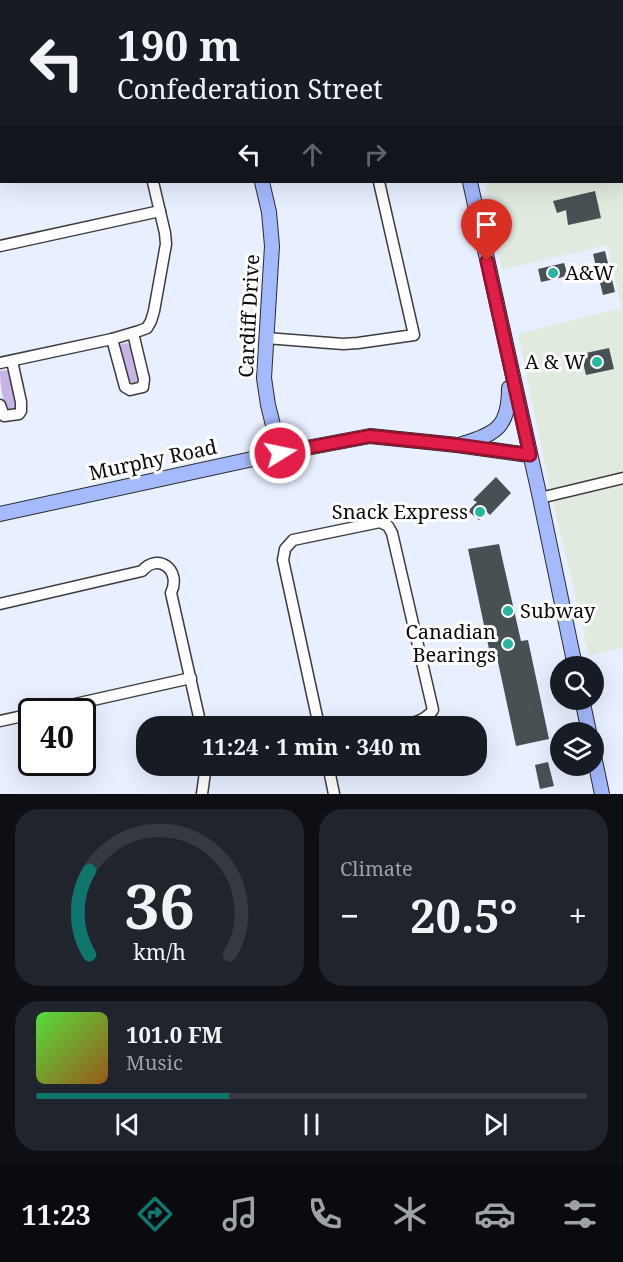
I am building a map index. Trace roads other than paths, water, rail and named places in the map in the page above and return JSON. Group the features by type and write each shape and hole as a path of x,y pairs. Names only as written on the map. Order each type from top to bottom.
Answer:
{"street":[{"path":"0,363 112,339 147,328 154,311 166,244 153,183"},
{"name":"Cardiff Drive","path":"262,183 272,236 264,367 266,391 280,453"},
{"path":"266,338 343,344 414,335 380,183"},
{"path":"470,183 573,656"},
{"path":"0,246 160,211"},
{"path":"112,339 125,387 130,390 139,389 144,379 134,333"},
{"path":"0,405 4,416 19,414 21,411 12,361"},
{"path":"457,445 493,432 504,418 509,400 509,365"},
{"name":"Murphy Road","path":"0,514 280,453 370,436 530,455"},
{"path":"540,498 623,478"},
{"path":"317,716 283,560 285,549 293,540 380,522 392,533 433,710 429,716"},
{"path":"0,604 142,571 152,563 166,566 175,578 171,593 199,716"},
{"path":"96,699 191,678"},
{"path":"0,721 18,717"},
{"path":"202,794 205,776"},
{"path":"330,776 334,794"},
{"path":"598,776 602,794"}],"place":[{"name":"A&W","path":"553,273"},
{"name":"A & W","path":"597,362"},
{"name":"Snack Express","path":"480,512"},
{"name":"Subway","path":"508,611"},
{"name":"Canadian Bearings","path":"508,644"}]}
